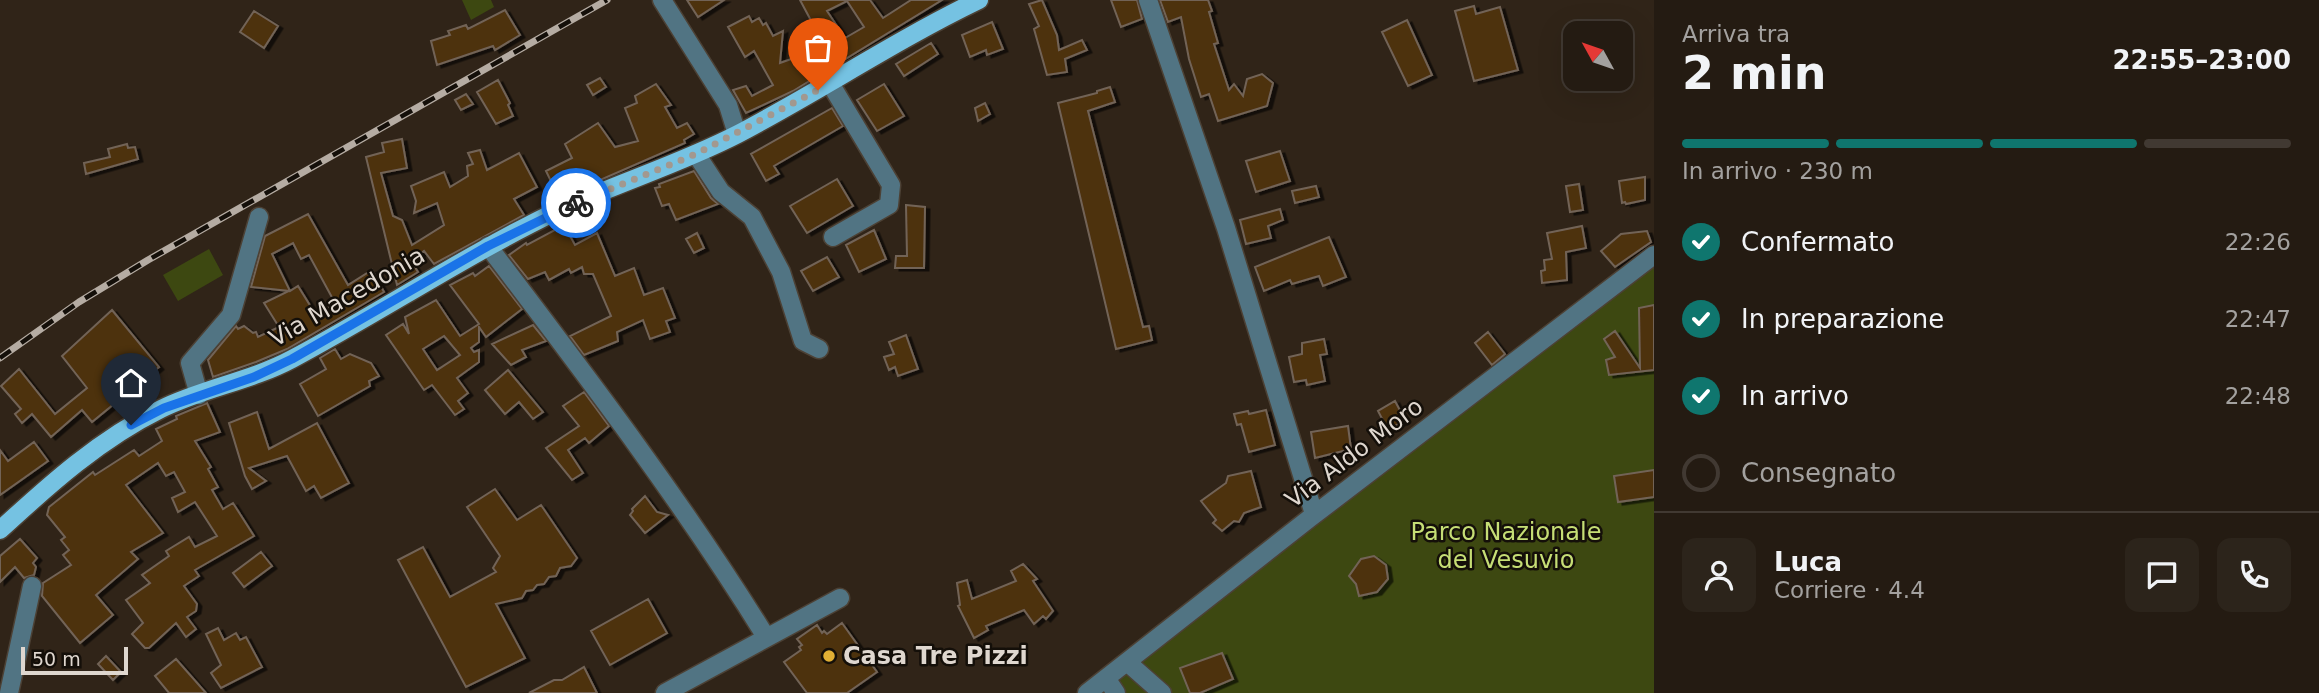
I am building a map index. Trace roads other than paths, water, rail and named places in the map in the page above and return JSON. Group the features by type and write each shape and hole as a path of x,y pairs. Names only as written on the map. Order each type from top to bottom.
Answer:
{"main road":[{"name":"Via Macedonia","path":"0,530 48,485 114,434 164,408 254,377 292,359 488,246 601,191 696,154 737,134 830,83 921,28 979,0"}],"street":[{"path":"662,0 728,105 737,134"},
{"path":"1148,0 1226,228 1314,514"},
{"path":"830,83 891,185 889,205 833,237"},
{"path":"696,154 721,192 752,217 781,272 803,341 819,349"},
{"path":"199,395 190,363 231,315 259,217"},
{"path":"488,246 665,484 723,567 766,637"},
{"name":"Via Aldo Moro","path":"1087,693 1111,686 1127,663 1314,514 1654,256"},
{"path":"9,693 32,586"},
{"path":"665,693 840,598"},
{"path":"1127,663 1162,693"}],"railway":[{"path":"0,358 79,302 148,260 607,0"}],"place":[{"name":"Casa Tre Pizzi","path":"829,656"}],"park label":[{"name":"Parco Nazionale del Vesuvio","path":"1506,546"}]}
